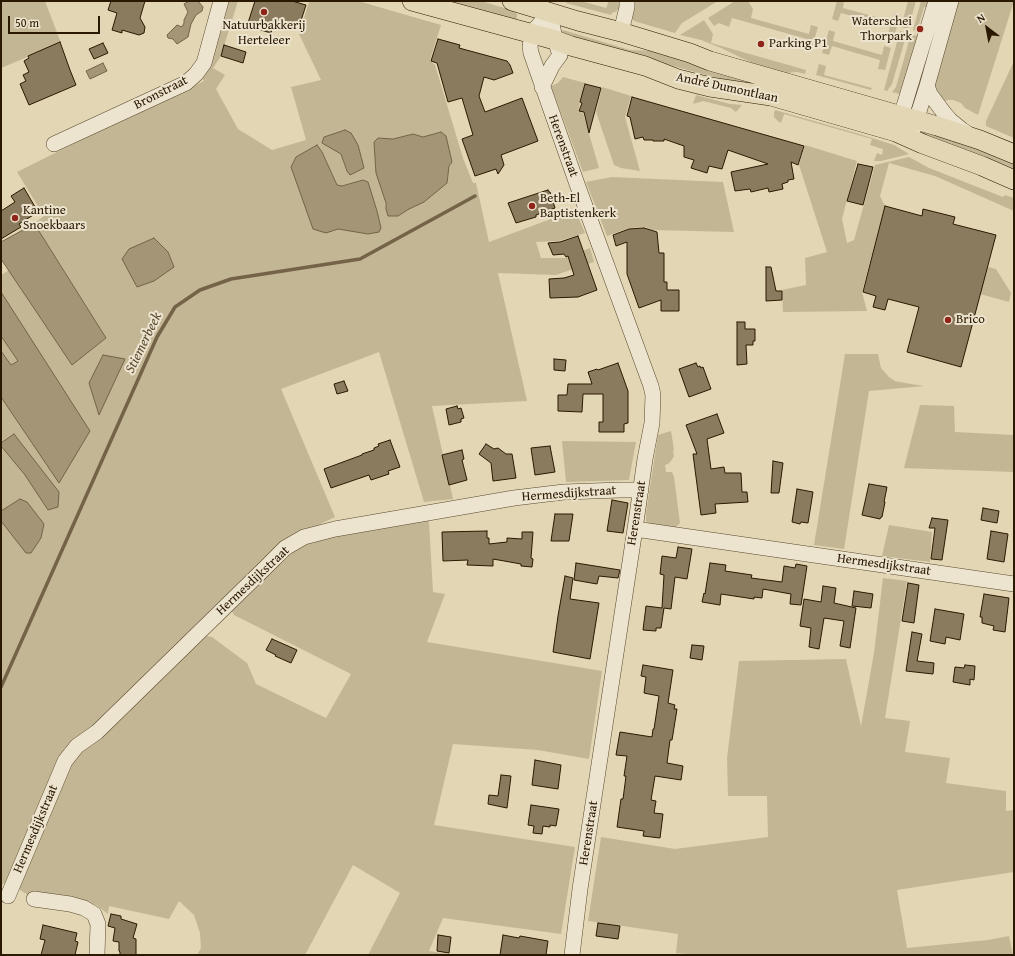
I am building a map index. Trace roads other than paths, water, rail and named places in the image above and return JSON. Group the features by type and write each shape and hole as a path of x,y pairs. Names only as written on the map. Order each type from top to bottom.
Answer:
{"main road":[{"name":"André Dumontlaan","path":"412,1 645,66 678,79 710,87 771,96 906,127 980,140 1014,154"},
{"name":"André Dumontlaan","path":"512,1 690,53 906,127 1014,180"}],"street":[{"name":"Bronstraat","path":"54,144 186,83 196,74 204,63 221,1"},
{"path":"621,32 627,1"},
{"path":"906,127 936,1"},
{"path":"906,127 927,86 950,1"},
{"path":"532,34 550,12"},
{"path":"542,87 552,66 560,55 555,40 550,12"},
{"name":"Herenstraat","path":"532,34 530,47 531,53 542,87 653,395 652,423 645,459 580,889 572,955"},
{"path":"927,86 930,94 950,120 962,130 980,140"},
{"name":"Hermesdijkstraat","path":"9,896 65,761 77,746 97,732 285,548 304,537 335,529 514,498 564,492 641,490"},
{"name":"Hermesdijkstraat","path":"635,529 1014,584"},
{"path":"34,899 70,904 84,908 94,914 98,924 98,955"}],"waterway":[{"name":"Stiemerbeek","path":"1,687 157,337 175,307 200,290 231,279 360,259 475,196"}],"place":[{"name":"Natuurbakkerij Herteleer","path":"264,12"},
{"name":"Waterschei Thorpark","path":"920,29"},
{"name":"Parking P1","path":"761,44"},
{"name":"Beth-El Baptistenkerk","path":"532,206"},
{"name":"Kantine Snoekbaars","path":"15,218"},
{"name":"Brico","path":"948,320"}]}
